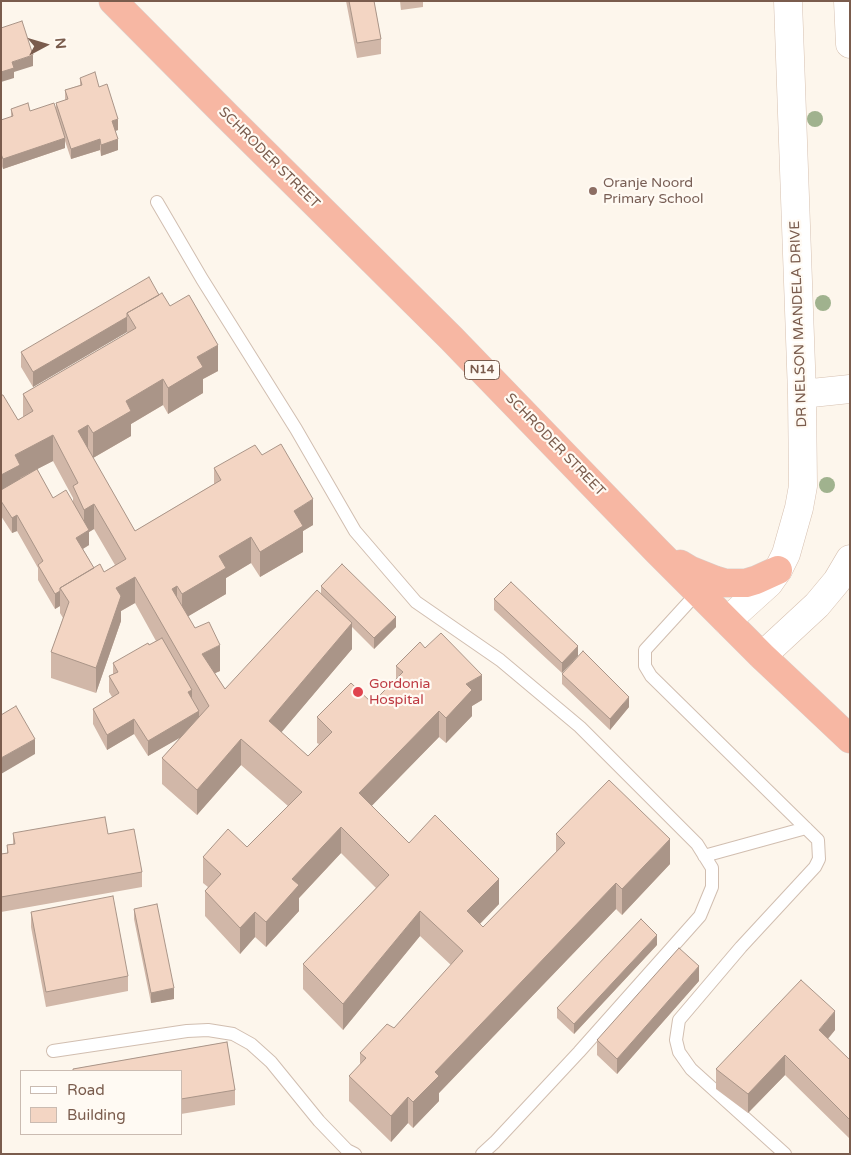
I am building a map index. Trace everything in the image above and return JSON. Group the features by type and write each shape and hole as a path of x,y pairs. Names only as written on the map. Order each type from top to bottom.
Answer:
{"highway":[{"name":"SCHRODER STREET","path":"113,1 450,338 657,551 762,656 850,739"},
{"path":"657,551 690,570 714,580 725,582 746,583 778,570"}],"street":[{"name":"DR NELSON MANDELA DRIVE","path":"727,621 769,584 778,570 786,554 803,486 802,394 788,1"},
{"path":"848,1 850,44"},
{"path":"802,394 850,389"},
{"path":"762,656 817,605 837,581 850,559"}],"lane":[{"path":"156,202 296,429 355,531 416,602 500,660 580,726 697,844 712,868 712,887 700,916 578,1052 482,1154"},
{"path":"698,592 645,650 645,666 651,676 818,840 819,860 815,868 741,946 679,1020 676,1040 680,1052 691,1069 785,1154"},
{"path":"704,856 806,828"},
{"path":"52,1051 187,1031 208,1030 233,1034 251,1044 271,1062 319,1121 347,1150 355,1154"}],"building":[{"path":"349,1 374,1 381,39 357,43"},
{"path":"22,21 33,55 12,62 14,68 1,72 1,28"},
{"path":"95,72 99,87 107,84 118,119 112,121 118,139 101,145 100,139 71,149 56,103 68,99 65,90 82,85 80,78"},
{"path":"28,103 30,111 54,103 65,138 3,159 1,154 1,120 13,116 11,109"},
{"path":"149,277 159,295 127,313 127,317 33,372 21,352"},
{"path":"162,293 170,306 189,295 218,345 197,357 203,367 168,388 163,379 126,401 131,411 93,433 88,425 78,431 135,531 221,480 214,468 255,445 262,455 281,444 313,499 294,511 303,526 260,552 251,537 219,556 226,568 182,594 177,586 172,589 195,628 209,622 220,645 202,654 225,689 317,590 352,623 269,721 308,756 332,732 317,717 351,683 372,703 403,672 396,666 420,642 425,648 441,633 482,675 466,684 472,690 446,718 439,711 359,793 409,843 435,815 499,879 467,911 483,927 565,843 556,834 609,780 670,839 622,889 616,883 435,1072 439,1076 413,1102 408,1097 391,1116 349,1076 366,1058 360,1053 387,1024 394,1028 463,951 420,911 343,1004 303,964 389,875 341,827 292,879 299,885 266,922 255,912 240,928 205,891 221,874 203,857 228,829 247,847 302,792 241,739 197,790 162,758 209,706 135,577 116,588 121,596 96,668 51,652 69,602 60,588 100,564 104,572 126,559 94,504 84,510 73,486 78,483 53,435 15,455 20,465 1,475 1,395 3,395 18,420 33,411 23,394 136,328 127,313"},
{"path":"37,469 53,498 66,490 89,530 76,538 94,568 60,588 60,591 55,594 38,565 43,561 17,515 12,518 1,501 1,490"},
{"path":"342,564 396,617 374,638 321,586"},
{"path":"511,582 578,646 562,663 494,599"},
{"path":"162,638 192,690 188,692 199,711 148,741 134,719 107,735 93,709 119,693 109,676 118,672 113,663 148,643 149,645"},
{"path":"583,651 629,697 610,719 562,674"},
{"path":"16,706 35,739 1,758 1,715"},
{"path":"105,817 108,834 134,829 142,872 1,897 1,854 8,853 7,845 15,844 13,833"},
{"path":"113,896 128,976 46,992 31,912"},
{"path":"157,904 174,988 151,993 134,909"},
{"path":"641,919 657,935 574,1024 557,1008"},
{"path":"679,948 699,966 617,1059 597,1040"},
{"path":"801,980 835,1011 819,1030 850,1060 850,1120 785,1055 748,1094 716,1069"},
{"path":"227,1042 235,1090 182,1099 182,1070 73,1069"}],"place":[{"name":"Oranje Noord Primary School","path":"593,191"},
{"name":"Gordonia Hospital","path":"358,692"}]}
